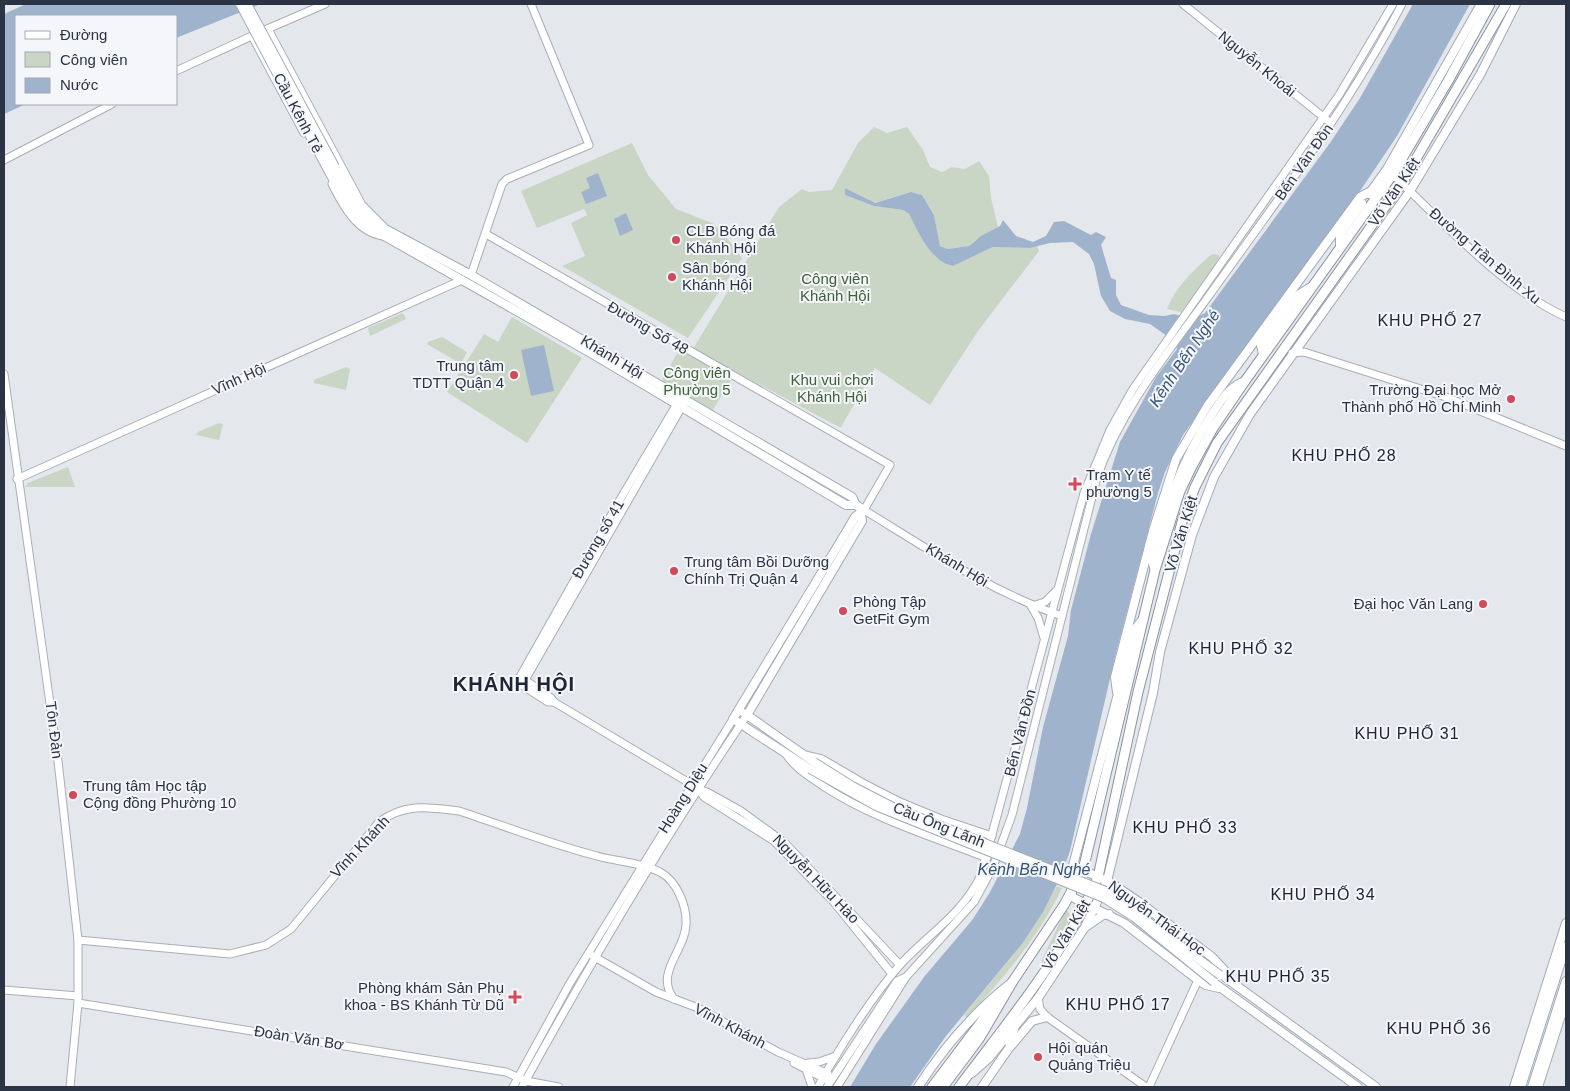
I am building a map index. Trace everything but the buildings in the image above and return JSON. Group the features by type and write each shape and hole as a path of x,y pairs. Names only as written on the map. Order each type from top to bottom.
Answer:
{"highway":[{"name":"Võ Văn Kiệt","path":"943,1087 980,1039 1013,982 1064,905 1083,870 1155,570 1180,491 1192,466 1213,428 1340,248 1390,172 1448,81 1490,4"},
{"name":"Võ Văn Kiệt","path":"959,1087 1048,967 1098,877 1138,692 1182,522 1195,487 1217,443 1402,183 1506,4"},
{"path":"1064,905 1074,905 1082,908"},
{"path":"932,1087 984,1016 1013,982"}],"main road":[{"name":"Cầu Kênh Tẻ","path":"240,4 335,182 350,208 362,216"},
{"name":"Cầu Kênh Tẻ","path":"247,4 362,216"},
{"name":"Võ Văn Kiệt","path":"1474,16 1476,4"},
{"name":"Võ Văn Kiệt","path":"1340,248 1340,234 1371,191 1390,172 1481,4"},
{"name":"Võ Văn Kiệt","path":"966,1078 989,1058 1038,998 1085,927 1107,881 1153,693 1160,652 1202,506 1232,442 1292,353 1410,191 1480,75 1516,4"},
{"name":"Võ Văn Kiệt","path":"1117,692 1116,677 1118,668 1153,531 1176,459 1208,405 1360,197 1371,191"},
{"name":"Khánh Hội","path":"362,216 462,280 852,497 856,505 863,512"},
{"name":"Khánh Hội","path":"386,233 471,275 681,402"},
{"name":"Hoàng Diệu","path":"733,719 852,523 863,512"},
{"name":"Hoàng Diệu","path":"747,715 862,520 863,512"},
{"name":"Võ Văn Kiệt","path":"1070,893 1069,881 1117,692 1135,629 1144,617"},
{"name":"Cầu Ông Lãnh","path":"747,715 805,755 812,765 876,806 1104,898 1134,917 1217,985"},
{"name":"Cầu Ông Lãnh","path":"733,719 786,754 812,765 893,807 1108,892 1220,975"},
{"name":"Nguyễn Thái Học","path":"1074,866 1107,881 1139,902 1212,957 1225,971 1230,981"},
{"path":"1110,867 1117,887"},
{"name":"Nguyễn Thái Học","path":"1070,893 1072,898 1082,908 1094,908 1110,914 1198,980 1206,985 1217,985 1285,1032 1358,1087"},
{"path":"1124,923 1139,902"},
{"path":"1085,927 1103,915 1110,914"},
{"path":"1514,1087 1521,1082 1560,956 1566,927"},
{"path":"1560,956 1566,946"},
{"name":"Nguyễn Thái Học","path":"1220,975 1376,1087"},
{"path":"1532,1087 1538,1077 1564,1001 1566,981"},
{"name":"Võ Văn Kiệt","path":"918,1087 962,1028 988,1001 1013,982"},
{"path":"1009,1048 1032,1021 1047,1017"},
{"path":"1540,1017 1553,1030"},
{"name":"Võ Văn Kiệt","path":"982,1087 1009,1048 1014,1027"},
{"path":"1538,1077 1538,1087"}],"street":[{"path":"178,71 325,4"},
{"path":"471,275 502,184 507,179 589,145 531,4"},
{"name":"Nguyễn Khoái","path":"1183,4 1332,123"},
{"name":"Bến Vân Đồn","path":"1193,311 1362,60 1393,4"},
{"name":"Bến Vân Đồn","path":"1193,311 1332,123 1367,68 1402,4"},
{"name":"Khánh Hội","path":"268,29 362,204 386,233"},
{"name":"Khánh Hội","path":"252,36 349,214 373,234 386,233"},
{"path":"276,80 290,72"},
{"path":"4,160 110,105"},
{"name":"Đường Trần Ðình Xu","path":"1390,172 1516,286 1536,301 1566,317"},
{"name":"Đường Số 48","path":"486,234 890,465"},
{"name":"Vĩnh Hội","path":"17,479 462,280"},
{"path":"1166,347 1193,311"},
{"path":"1301,341 1304,352"},
{"name":"Bến Vân Đồn","path":"818,1087 836,1056 892,974 955,914 971,894 981,875 1057,590 1092,470 1124,403 1166,347"},
{"name":"Bến Vân Đồn","path":"830,1082 897,981 906,977 970,908 994,867 1012,816 1103,461 1125,414 1166,347"},
{"path":"1292,353 1304,352 1446,397 1566,446"},
{"name":"Tôn Đản","path":"4,374 17,479 58,761 78,940 78,999 70,1087"},
{"name":"Đường số 41","path":"526,680 681,402"},
{"name":"Đường số 41","path":"517,682 681,402"},
{"name":"Hoàng Diệu","path":"863,512 890,465"},
{"name":"Khánh Hội","path":"863,512 975,577 1032,606 1062,616"},
{"path":"1044,639 1038,618 1032,606 1045,602 1057,590"},
{"path":"517,682 526,680"},
{"name":"Nguyễn Hữu Hào","path":"526,680 554,702 694,787 707,792 740,811 785,843 842,900 900,965"},
{"name":"Nguyễn Hữu Hào","path":"517,682 548,702 554,702"},
{"name":"Cầu Ông Lãnh","path":"739,710 747,715"},
{"name":"Hoàng Diệu","path":"513,1087 570,983 641,866 694,787 747,715"},
{"name":"Hoàng Diệu","path":"526,1085 577,986 650,869 733,719"},
{"path":"786,754 798,770 848,802 876,816 987,858"},
{"path":"805,755 822,759 862,783 900,802 941,819 992,836"},
{"name":"Nguyễn Hữu Hào","path":"694,787 704,797 774,842 820,886 892,974"},
{"name":"Vĩnh Khánh","path":"78,940 230,954 266,945 291,929 379,822 391,813 412,808 459,812 598,857 641,866 661,873 680,894 685,910 685,932 674,955 667,982"},
{"path":"968,851 976,831"},
{"name":"Vĩnh Khánh","path":"588,954 656,992 698,1008 824,1075 830,1082"},
{"path":"885,964 892,958"},
{"path":"837,1087 906,977"},
{"path":"1038,998 1040,1009 1047,1017 1147,1087 1198,980"},
{"path":"656,992 667,982"},
{"path":"667,982 669,993 674,1000"},
{"path":"570,983 577,986"},
{"name":"Đoàn Văn Bơ","path":"4,990 78,999 506,1072 518,1077 526,1085"},
{"path":"812,1087 805,1066 836,1056"},
{"path":"526,1085 559,1087"}],"green space":[{"name":"Công viên Khánh Hội","path":"874,127 887,133 907,127 923,150 930,167 942,172 952,167 965,169 979,161 989,176 991,198 998,227 969,246 948,249 940,246 934,215 922,195 911,192 874,203 845,188 845,195 874,206 903,210 909,214 920,235 948,265 953,266 993,247 1030,248 1037,246 1039,251 978,331 930,405 875,368 841,427 839,427 693,349 779,207 802,189 809,192 832,190 858,143"},
{"name":"CLB Bóng đá Khánh Hội","path":"632,143 648,175 676,209 712,223 720,229 742,258 688,338 562,266 585,256 571,223 587,215 584,209 537,228 521,191"},
{"path":"1212,254 1219,255 1220,263 1181,312 1167,309 1180,286"},
{"path":"403,313 406,319 370,336 368,328"},
{"name":"Trung tâm TDTT Quận 4","path":"512,317 582,358 527,443 447,392 484,334 498,342"},
{"path":"442,337 467,352 461,364 427,344"},
{"name":"Công viên Phường 5","path":"680,348 732,378 711,413 660,384"},
{"path":"346,367 350,369 346,390 314,383 314,380"},
{"path":"219,423 223,424 219,440 196,435 198,432"},
{"path":"68,467 75,487 25,487 28,483"},
{"path":"1057,886 1062,888 1042,924 1007,972 967,1018 964,1015 1022,944"},
{"path":"1066,909 1070,915 1068,922 1042,963 1041,962"}],"water":[{"path":"26,4 261,4 178,37 178,15 15,15 15,105 24,105 4,114 4,14"},
{"name":"Kênh Bến Nghé","path":"1413,4 1470,4 1397,136 1360,191 1183,435 1165,472 1115,657 1070,851 1061,876 1043,912 1022,944 946,1036 910,1087 850,1087 876,1044 924,977 973,919 990,892 1020,834 1043,727 1068,636 1071,610 1091,534 1120,442 1156,377 1177,349 1174,341 1150,324 1125,319 1110,311 1101,296 1094,264 1089,254 1073,242 1050,243 1030,248 993,247 953,266 938,258 926,245 909,214 903,210 874,206 845,195 845,188 875,203 911,192 922,195 934,215 940,246 948,249 969,246 981,236 1000,226 1003,220 1016,236 1033,242 1046,236 1054,222 1064,221 1091,235 1096,232 1106,237 1101,245 1111,278 1116,280 1116,295 1121,305 1149,315 1164,316 1174,314 1192,319 1205,313 1330,143 1360,98"},
{"path":"598,173 607,196 586,204 581,192 590,188 586,178"},
{"path":"626,213 633,230 620,236 614,219"},
{"path":"544,345 554,391 531,396 521,350"}],"place":[{"name":"CLB Bóng đá Khánh Hội","path":"676,240"},
{"name":"Sân bóng Khánh Hội","path":"672,277"},
{"name":"Trung tâm TDTT Quận 4","path":"514,375"},
{"name":"Trường Đại học Mở Thành phố Hồ Chí Minh","path":"1511,399"},
{"name":"Trạm Y tế phường 5","path":"1075,484"},
{"name":"Trung tâm Bồi Dưỡng Chính Trị Quận 4","path":"674,571"},
{"name":"Đại học Văn Lang","path":"1483,604"},
{"name":"Phòng Tập GetFit Gym","path":"843,611"},
{"name":"Trung tâm Học tập Cộng đồng Phường 10","path":"73,795"},
{"name":"Phòng khám Sản Phụ khoa - BS Khánh Từ Dũ","path":"515,997"},
{"name":"Hội quán Quảng Triệu","path":"1038,1057"}],"district":[{"name":"KHU PHỐ 27","path":"1430,320"},
{"name":"KHU PHỐ 28","path":"1344,455"},
{"name":"KHU PHỐ 32","path":"1241,648"},
{"name":"KHÁNH HỘI","path":"514,684"},
{"name":"KHU PHỐ 31","path":"1407,733"},
{"name":"KHU PHỐ 33","path":"1185,827"},
{"name":"KHU PHỐ 34","path":"1323,894"},
{"name":"KHU PHỐ 35","path":"1278,976"},
{"name":"KHU PHỐ 17","path":"1118,1004"},
{"name":"KHU PHỐ 36","path":"1439,1028"}],"park label":[{"name":"Khu vui chơi Khánh Hội","path":"832,388"}]}
